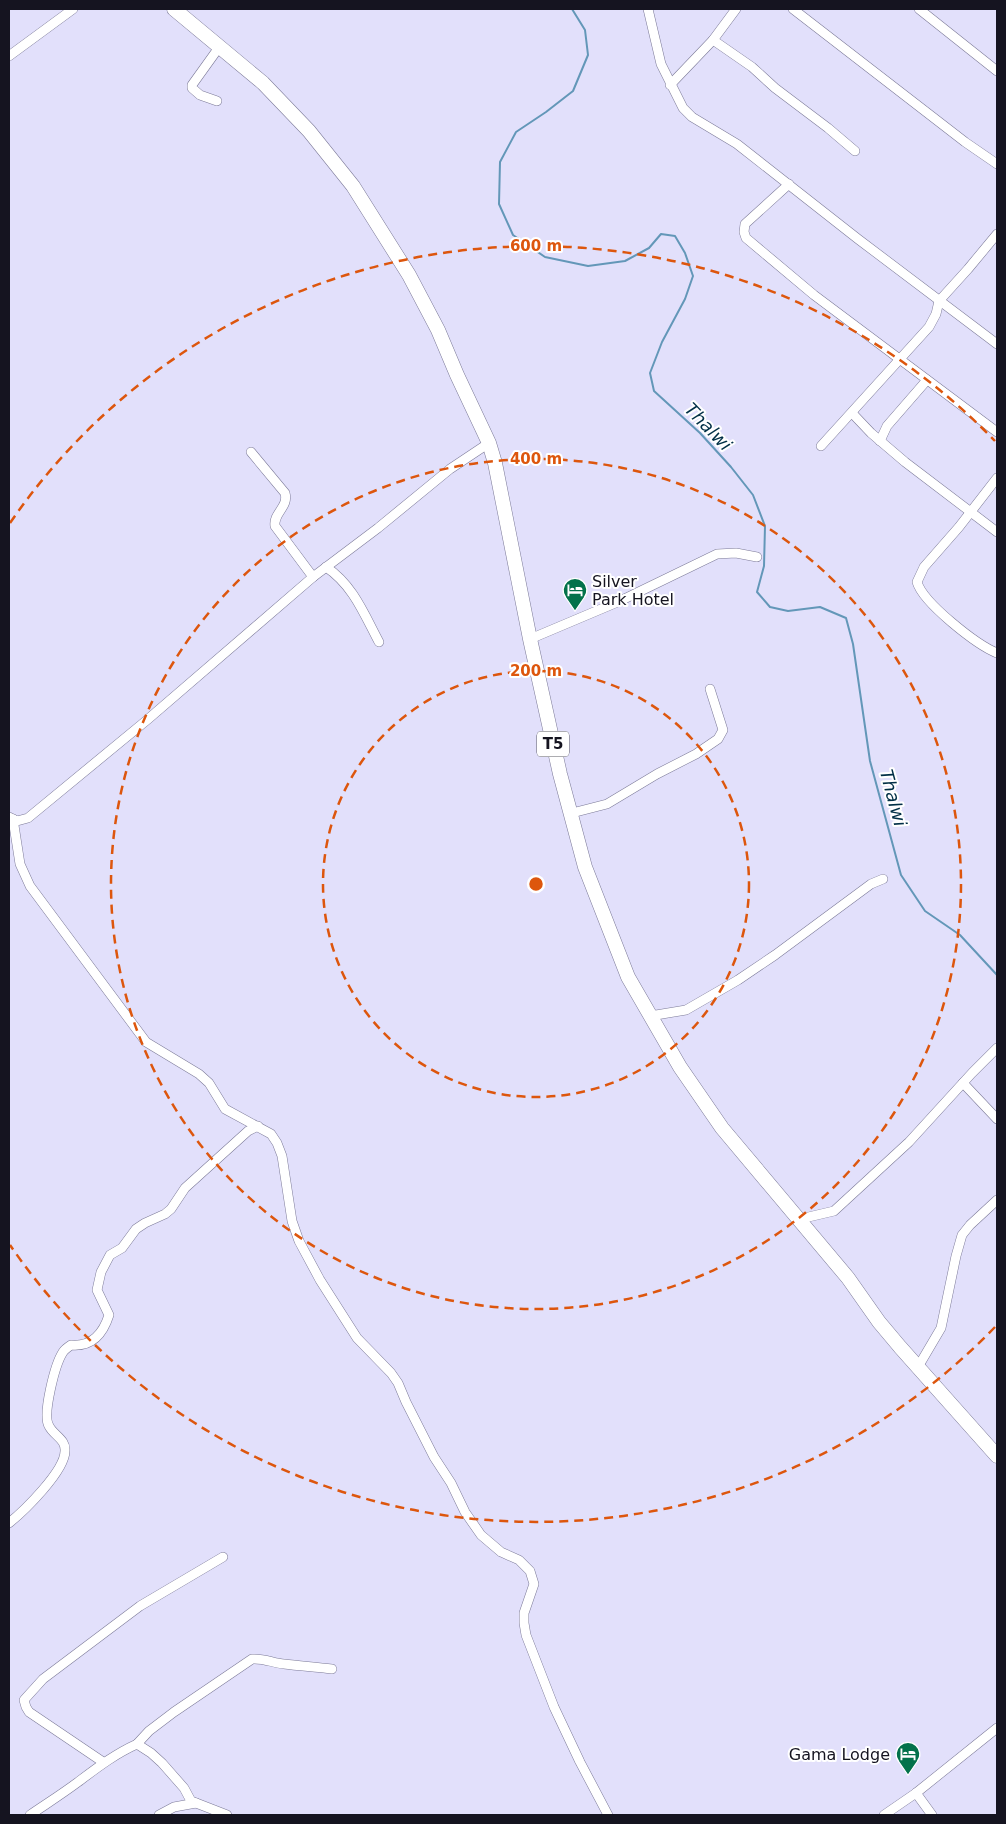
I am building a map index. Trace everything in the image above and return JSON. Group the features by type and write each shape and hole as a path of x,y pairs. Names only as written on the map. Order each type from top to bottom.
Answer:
{"highway":[{"name":"T5","path":"174,9 263,83 309,131 353,186 409,275 438,330 456,375 489,443 512,542 530,639 560,774 585,867 628,977 650,1016 700,1098 748,1160 800,1219 848,1278 880,1322 997,1456"}],"street":[{"path":"9,56 73,9"},
{"path":"648,9 661,64 683,108 692,117 736,144 997,344"},
{"path":"670,85 713,40 736,9"},
{"path":"793,9 997,164"},
{"path":"919,9 997,71"},
{"path":"713,40 752,67 775,88 855,151"},
{"path":"217,101 200,95 192,88 192,85 220,46"},
{"path":"789,184 745,224 744,232 746,238 814,295 997,432"},
{"path":"821,446 933,321 939,301 997,234"},
{"path":"880,441 887,426 927,380"},
{"path":"852,413 880,441 905,462 997,532"},
{"path":"11,818 16,821 28,818 147,720 313,577 378,528 450,469 489,443"},
{"path":"252,452 286,493 286,501 276,516 274,526 313,577"},
{"path":"997,478 924,567 917,580 917,585 932,604 974,641 997,653"},
{"path":"530,639 620,601 717,554 736,553 757,557"},
{"path":"326,567 339,576 347,585 379,642"},
{"path":"572,813 607,804 656,774 696,754 718,739 723,730 710,689"},
{"path":"11,818 20,864 30,886 146,1042 200,1074 209,1083 225,1109 271,1134 277,1143 282,1156 292,1221 296,1234 330,1297 357,1338 391,1372 398,1383 434,1457 465,1512 481,1535 501,1552 519,1560 530,1571 534,1584 524,1613 526,1635 554,1707 608,1815"},
{"path":"650,1016 686,1010 775,955 871,884 883,879"},
{"path":"800,1219 834,1211 909,1142 997,1048"},
{"path":"963,1084 997,1119"},
{"path":"9,1523 40,1493 62,1462 65,1452 64,1442 48,1426 46,1416 54,1371 64,1350 72,1345 81,1346 91,1343 106,1324 109,1316 97,1290 101,1272 110,1255 122,1248 136,1229 171,1208 185,1188 248,1131 258,1126"},
{"path":"918,1367 941,1328 962,1235 970,1224 997,1200"},
{"path":"103,1762 29,1712 24,1700 44,1680 140,1606 223,1557"},
{"path":"30,1815 103,1762 137,1744 149,1731 174,1712 252,1659 332,1669"},
{"path":"884,1815 916,1793 997,1728"},
{"path":"137,1744 162,1763 184,1788 191,1801 227,1815"},
{"path":"916,1793 932,1815"},
{"path":"159,1815 174,1807 196,1803"}],"waterway":[{"name":"Thalwi","path":"572,9 585,30 588,55 573,91 516,132 500,162 499,204 513,235 545,257 588,266 625,261 649,248 661,234 675,236 685,253 693,276 685,299 662,342 650,373 654,391 700,433 753,495 765,526 764,566 757,592 770,607 788,611 820,607 846,618 853,644 870,761 901,875 925,911 960,935 997,975"}],"place":[{"name":"Silver Park Hotel","path":"575,611"},
{"name":"Gama Lodge","path":"908,1775"}]}
